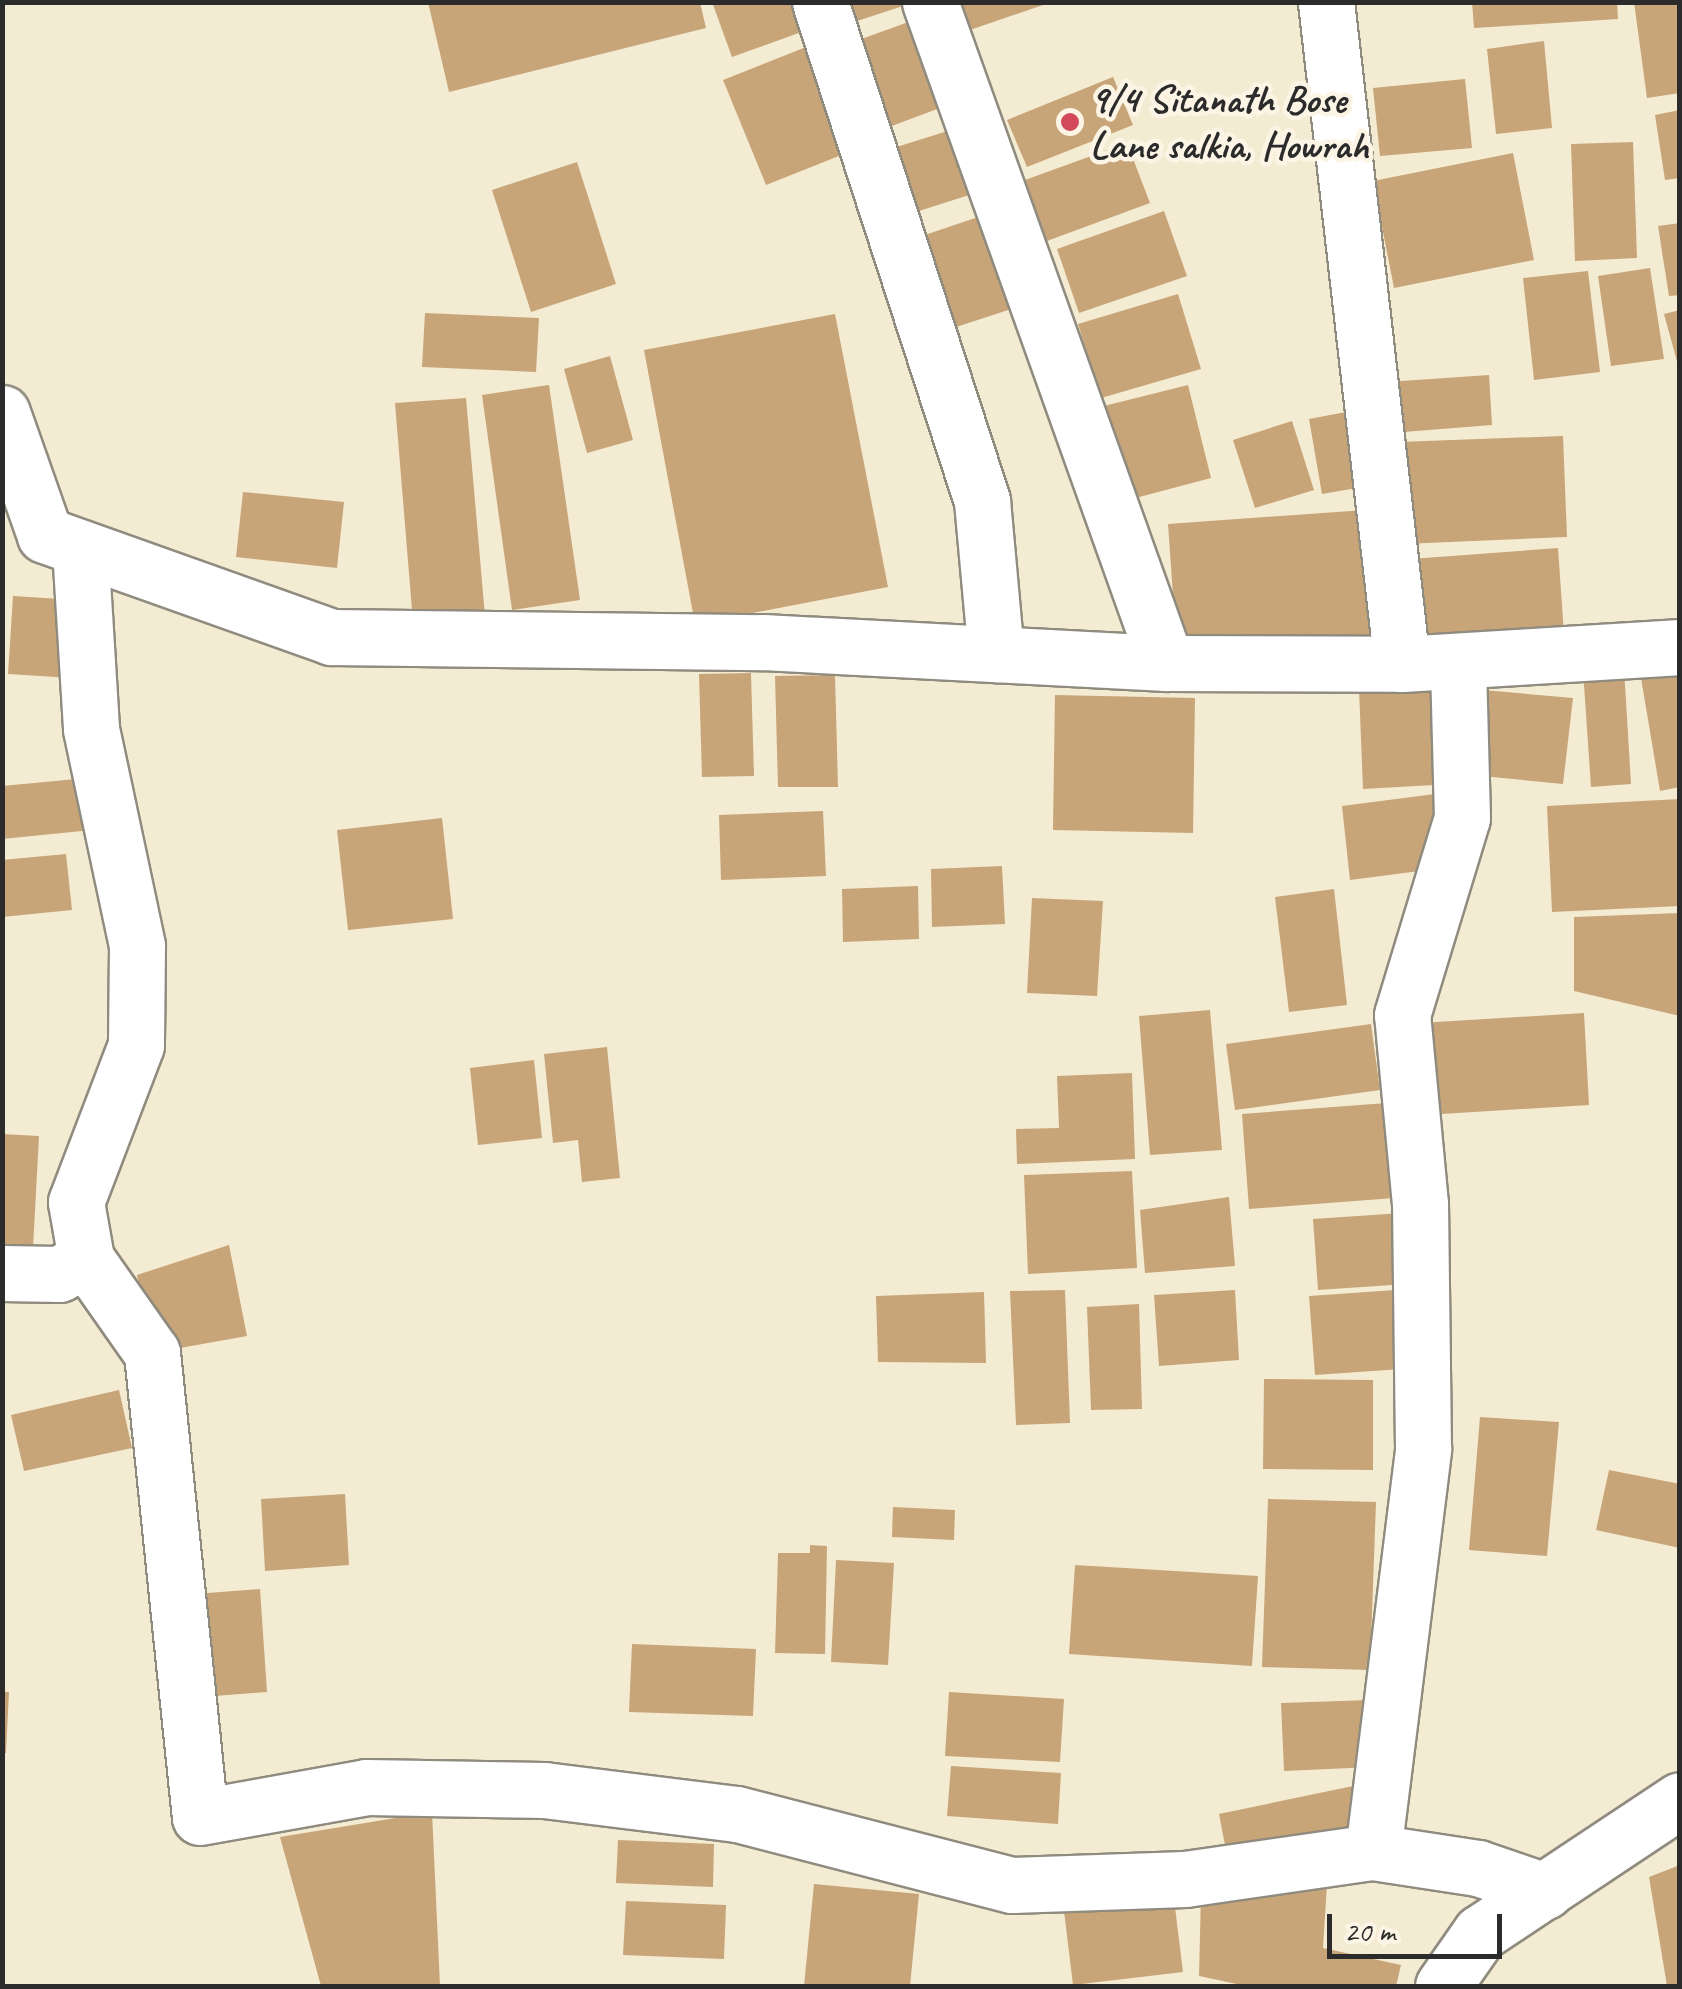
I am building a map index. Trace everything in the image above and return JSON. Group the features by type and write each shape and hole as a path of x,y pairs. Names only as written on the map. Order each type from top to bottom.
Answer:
{"street":[{"path":"820,2 982,501 996,654"},
{"path":"930,2 1166,664"},
{"path":"1326,2 1402,664"},
{"path":"2,414 46,536 331,637 996,654 1166,664 1402,664 1680,647"},
{"path":"80,548 91,729 137,946 136,1045 76,1202 86,1259 152,1353 200,1817 366,1787 544,1790 738,1814 1012,1885 1185,1879 1373,1852 1478,1868 1545,1891"},
{"path":"1373,1852 1423,1448 1420,1204 1402,1015 1462,818 1458,661"},
{"path":"2,1273 59,1274 86,1259"},
{"path":"1443,1986 1480,1933 1680,1800"}],"building":[{"path":"428,2 700,2 706,28 449,92"},
{"path":"712,2 813,2 821,25 732,57"},
{"path":"835,2 912,2 912,3 842,26"},
{"path":"957,2 1049,2 1049,3 967,31"},
{"path":"1472,2 1617,2 1618,19 1474,28"},
{"path":"1634,2 1680,2 1680,93 1647,98"},
{"path":"925,16 956,102 873,133 842,46"},
{"path":"1544,41 1552,128 1496,134 1487,49"},
{"path":"806,47 849,152 766,185 723,80"},
{"name":"9/4 Sitanath Bose Lane salkia, Howrah","path":"1113,77 1133,125 1027,167 1007,120"},
{"path":"1465,79 1472,148 1380,156 1373,88"},
{"path":"1680,110 1680,178 1665,180 1655,115"},
{"path":"970,124 991,188 894,219 874,154"},
{"path":"1633,142 1637,258 1575,261 1571,144"},
{"path":"1127,143 1150,203 1047,241 1025,180"},
{"path":"1513,153 1534,260 1394,288 1373,181"},
{"path":"577,162 616,284 531,312 492,190"},
{"path":"1164,211 1187,276 1079,313 1057,249"},
{"path":"990,213 1020,306 938,333 907,241"},
{"path":"1680,223 1680,295 1669,296 1658,226"},
{"path":"1650,268 1664,359 1611,366 1598,276"},
{"path":"1588,271 1600,372 1534,380 1523,278"},
{"path":"1178,294 1201,369 1101,398 1078,324"},
{"path":"1680,310 1680,365 1678,365 1664,314"},
{"path":"425,313 539,318 536,372 422,367"},
{"path":"835,314 888,587 695,624 644,350"},
{"path":"610,356 633,440 587,453 564,369"},
{"path":"1489,375 1492,425 1391,433 1387,382"},
{"path":"549,385 580,600 512,610 482,395"},
{"path":"1188,385 1211,478 1128,500 1104,406"},
{"path":"466,398 485,616 413,622 395,403"},
{"path":"1362,409 1374,485 1322,494 1309,419"},
{"path":"1292,421 1314,490 1255,508 1233,440"},
{"path":"1563,436 1567,537 1403,544 1399,442"},
{"path":"243,492 344,502 337,568 236,557"},
{"path":"1365,510 1373,638 1177,652 1168,524"},
{"path":"1558,548 1564,634 1403,646 1397,560"},
{"path":"13,596 77,600 72,678 8,674"},
{"path":"1680,654 1680,787 1660,791 1638,660"},
{"path":"1624,668 1631,784 1591,787 1583,670"},
{"path":"751,673 754,776 702,777 699,674"},
{"path":"835,675 838,787 778,787 775,676"},
{"path":"1447,684 1452,784 1363,789 1359,689"},
{"path":"1472,689 1573,698 1563,784 1462,774"},
{"path":"1055,695 1195,698 1193,833 1053,830"},
{"path":"87,778 92,830 2,839 2,786"},
{"path":"1435,794 1443,868 1350,880 1342,806"},
{"path":"1680,799 1680,906 1552,912 1547,806"},
{"path":"823,811 826,876 721,880 719,815"},
{"path":"442,818 453,919 348,930 337,830"},
{"path":"66,854 72,910 2,917 2,860"},
{"path":"1002,866 1005,924 932,927 931,869"},
{"path":"918,886 919,939 843,942 842,889"},
{"path":"1334,889 1347,1005 1289,1012 1275,897"},
{"path":"1032,898 1103,901 1097,996 1027,993"},
{"path":"1680,913 1680,1016 1574,991 1574,917"},
{"path":"1210,1010 1222,1150 1150,1155 1139,1016"},
{"path":"1584,1013 1589,1105 1425,1115 1420,1023"},
{"path":"1371,1024 1380,1090 1235,1110 1226,1044"},
{"path":"607,1047 620,1178 582,1182 578,1140 553,1143 544,1054"},
{"path":"534,1060 542,1138 478,1145 470,1068"},
{"path":"1132,1073 1135,1159 1017,1164 1016,1129 1059,1128 1057,1076"},
{"path":"1400,1102 1407,1197 1249,1209 1242,1114"},
{"path":"2,1134 39,1136 33,1248 2,1247"},
{"path":"1132,1171 1137,1268 1028,1274 1024,1175"},
{"path":"1229,1197 1235,1266 1145,1273 1140,1210"},
{"path":"1402,1213 1407,1284 1318,1290 1313,1219"},
{"path":"229,1245 247,1336 152,1353 137,1275"},
{"path":"1410,1289 1416,1368 1315,1375 1309,1296"},
{"path":"1065,1290 1070,1423 1016,1425 1010,1291"},
{"path":"1235,1290 1239,1360 1159,1366 1154,1295"},
{"path":"984,1292 986,1363 878,1362 876,1296"},
{"path":"1139,1304 1142,1409 1091,1410 1087,1307"},
{"path":"1264,1379 1373,1380 1373,1470 1263,1469"},
{"path":"119,1390 132,1448 24,1471 11,1415"},
{"path":"1480,1417 1559,1422 1547,1556 1469,1550"},
{"path":"1609,1470 1680,1484 1680,1548 1596,1530"},
{"path":"345,1494 349,1565 265,1571 261,1499"},
{"path":"1268,1499 1376,1502 1370,1670 1262,1667"},
{"path":"893,1507 955,1510 954,1540 892,1537"},
{"path":"810,1545 827,1546 825,1654 775,1653 778,1553 810,1553"},
{"path":"836,1560 894,1563 888,1665 831,1662"},
{"path":"1075,1565 1258,1576 1252,1666 1069,1654"},
{"path":"260,1589 267,1692 189,1698 182,1595"},
{"path":"632,1644 756,1649 753,1716 629,1712"},
{"path":"2,1692 9,1692 6,1753 2,1753"},
{"path":"949,1692 1064,1699 1060,1762 945,1756"},
{"path":"1370,1700 1373,1767 1284,1771 1281,1703"},
{"path":"951,1766 1061,1773 1058,1824 947,1816"},
{"path":"1358,1785 1367,1833 1228,1861 1219,1814"},
{"path":"432,1812 440,1986 321,1986 280,1837"},
{"path":"618,1840 714,1844 713,1887 616,1883"},
{"path":"1680,1865 1680,1986 1667,1986 1649,1877"},
{"path":"1328,1869 1323,1948 1401,1965 1396,1986 1246,1986 1199,1976 1201,1893"},
{"path":"814,1884 919,1894 910,1986 804,1986"},
{"path":"1174,1899 1183,1972 1073,1985 1064,1911"},
{"path":"626,1901 726,1905 724,1959 623,1955"}],"place":[{"name":"9/4 Sitanath Bose Lane salkia, Howrah","path":"1070,122"}]}
